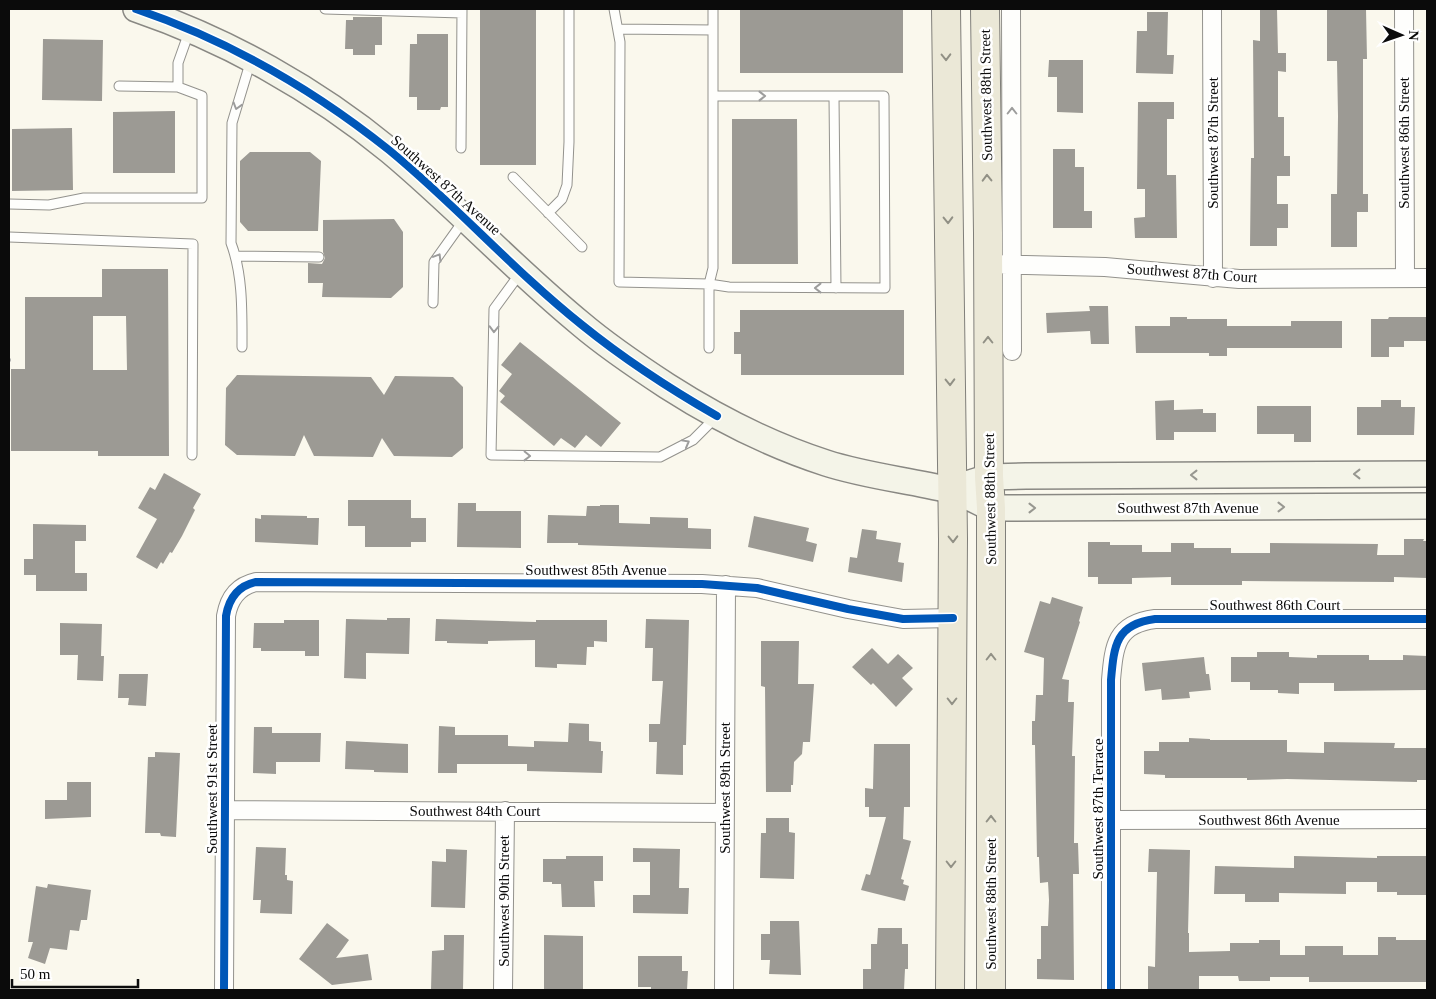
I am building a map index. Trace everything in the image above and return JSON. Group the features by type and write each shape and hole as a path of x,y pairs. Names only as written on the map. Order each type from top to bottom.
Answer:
{"main road":[{"name":"Southwest 87th Avenue","path":"136,9 164,13 190,30 251,60 316,98 400,160 521,271 582,325 612,348 667,386 717,416 785,448 827,463 867,474 951,490 991,508 1427,506"},
{"path":"946,9 953,618 950,990"},
{"name":"Southwest 88th Street","path":"984,9 1000,265 989,477 991,508 991,990"},
{"name":"Southwest 87th Avenue","path":"951,490 989,477 1427,474"}],"street":[{"name":"Southwest 88th Street","path":"1012,9 1000,265 1012,351"},
{"name":"Southwest 87th Street","path":"1212,9 1213,278"},
{"name":"Southwest 86th Street","path":"1404,9 1405,278"},
{"name":"Southwest 87th Court","path":"1000,265 1114,268 1239,279 1427,278"},
{"name":"Southwest 85th Avenue","path":"237,591 243,586 256,582 726,585 771,590 848,609 903,619 953,618"},
{"name":"Southwest 89th Street","path":"724,990 726,585"},
{"name":"Southwest 91st Street","path":"225,990 226,616 229,604 237,591"},
{"name":"Southwest 86th Court","path":"1125,630 1138,623 1155,619 1427,618"},
{"name":"Southwest 87th Terrace","path":"1110,990 1111,680 1115,648 1119,637 1125,630"},
{"name":"Southwest 84th Court","path":"226,810 725,813"},
{"name":"Southwest 90th Street","path":"504,990 505,811"},
{"name":"Southwest 86th Avenue","path":"1112,820 1427,818"},
{"path":"217,990 225,990"}],"lane":[{"path":"324,9 462,11 461,148"},
{"path":"548,213 562,199 567,185 569,142 569,9"},
{"path":"614,9 620,42 619,282 709,284 729,287 885,288 884,96 713,96"},
{"path":"709,348 709,284 713,268 713,9"},
{"path":"618,29 713,30"},
{"path":"178,86 178,63 190,30"},
{"path":"242,347 242,302 236,256 231,242 232,123 251,60"},
{"path":"9,204 49,204 84,198 202,198 202,96 178,86 119,86"},
{"path":"834,96 836,288"},
{"path":"513,177 582,247"},
{"path":"433,303 434,262 465,219"},
{"path":"9,237 193,244 192,455"},
{"path":"236,256 319,256"},
{"path":"521,271 494,309 491,455 660,457 693,440 717,416"}],"building":[{"path":"480,9 536,9 536,165 480,165"},
{"path":"740,9 903,9 903,73 740,73"},
{"path":"1260,9 1277,9 1278,53 1286,53 1286,72 1278,71 1278,117 1284,117 1284,156 1290,156 1290,176 1277,176 1277,204 1288,204 1288,228 1277,228 1277,246 1250,246 1251,158 1254,158 1253,40 1260,41"},
{"path":"1327,9 1366,9 1367,59 1363,59 1363,194 1368,194 1368,212 1357,212 1357,247 1331,247 1331,194 1337,194 1338,116 1337,61 1327,61"},
{"path":"1147,12 1168,12 1167,55 1174,55 1173,74 1136,73 1137,31 1147,31"},
{"path":"353,17 382,17 382,45 375,45 375,55 353,55 353,49 345,49 346,20 353,20"},
{"path":"417,34 448,34 448,107 441,107 440,110 417,110 417,97 409,97 410,44 417,44"},
{"path":"43,39 103,40 102,101 42,100"},
{"path":"1049,60 1083,60 1083,113 1057,112 1057,77 1048,77"},
{"path":"1138,102 1174,102 1174,119 1167,119 1167,175 1176,175 1177,238 1135,238 1134,218 1145,217 1145,189 1137,189"},
{"path":"175,111 175,173 113,173 113,112"},
{"path":"732,119 797,119 798,264 732,264"},
{"path":"72,128 73,190 12,191 12,129"},
{"path":"1053,149 1075,149 1075,167 1084,167 1084,211 1092,211 1092,228 1053,228"},
{"path":"250,152 310,152 321,161 318,231 248,231 240,222 240,161"},
{"path":"394,219 403,232 403,287 391,298 322,297 323,283 308,283 308,263 322,264 325,258 323,252 323,220"},
{"path":"102,269 168,269 169,456 98,456 98,451 11,451 11,369 25,369 25,297 102,297","holes":["93,316 126,316 127,370 93,370"]},
{"path":"1089,306 1108,306 1109,344 1091,344 1090,331 1047,333 1046,313 1090,311"},
{"path":"740,310 904,310 904,375 741,375 741,354 734,354 734,332 740,332"},
{"path":"1170,317 1227,319 1227,326 1291,326 1291,321 1342,321 1342,348 1227,348 1227,356 1209,356 1209,353 1136,353 1135,326 1170,326"},
{"path":"1389,317 1427,317 1427,341 1404,341 1404,347 1389,347 1389,357 1371,357 1371,319 1388,319"},
{"path":"520,342 621,423 601,447 586,435 575,448 561,438 554,446 500,402 505,396 499,391 512,374 501,365"},
{"path":"237,375 371,377 384,395 395,376 453,377 463,387 463,448 452,457 394,456 382,438 373,457 314,456 304,435 295,456 237,455 225,445 226,388"},
{"path":"1174,400 1174,410 1203,409 1203,413 1216,413 1216,432 1174,432 1174,440 1156,440 1155,401"},
{"path":"1381,400 1401,400 1401,407 1415,407 1414,435 1357,435 1357,407 1381,407"},
{"path":"1257,406 1311,406 1311,442 1294,442 1294,434 1257,434"},
{"path":"164,473 201,494 193,508 195,510 182,536 172,553 170,552 163,564 161,562 157,569 136,557 157,519 138,508 150,487 155,490"},
{"path":"348,500 411,500 411,518 426,518 426,542 411,542 411,547 365,547 365,526 348,526"},
{"path":"458,503 476,503 476,511 521,511 521,548 457,547"},
{"path":"619,505 619,523 650,524 650,517 688,518 688,528 711,529 711,549 547,543 548,515 586,516 587,506"},
{"path":"261,515 319,518 318,545 255,542 255,518 261,519"},
{"path":"754,516 809,528 806,541 817,544 813,562 748,547"},
{"path":"33,524 86,525 86,541 75,541 75,573 87,573 87,591 36,591 36,575 24,575 24,559 33,559"},
{"path":"862,529 877,531 876,539 901,543 898,562 904,563 902,582 848,572 850,557 857,558"},
{"path":"1404,539 1424,539 1423,541 1427,541 1427,578 1394,577 1394,582 1242,581 1242,585 1171,585 1171,577 1132,578 1132,584 1098,584 1098,577 1088,577 1088,542 1110,542 1110,545 1142,545 1142,552 1171,552 1171,543 1194,543 1194,548 1231,548 1231,553 1270,553 1270,543 1378,544 1377,555 1404,555"},
{"path":"1052,597 1083,607 1062,679 1069,680 1068,702 1074,702 1072,756 1075,756 1074,843 1078,843 1079,874 1073,874 1074,980 1037,979 1037,959 1041,959 1041,926 1048,926 1049,900 1048,882 1040,883 1039,857 1037,857 1035,745 1032,745 1032,721 1035,721 1036,695 1043,695 1044,658 1024,652 1040,601 1050,604"},
{"path":"387,618 410,618 409,654 366,653 366,679 344,678 346,619 387,620"},
{"path":"436,619 536,622 536,620 607,620 607,642 594,641 594,647 587,647 586,665 557,664 557,668 535,667 535,640 488,641 488,644 435,641"},
{"path":"646,619 689,620 686,745 683,745 683,775 656,774 657,742 649,742 649,724 660,724 663,681 652,681 653,648 645,648"},
{"path":"284,620 319,620 319,656 305,656 305,651 261,651 261,648 253,648 254,623 284,623"},
{"path":"60,623 102,624 101,656 104,656 103,681 77,680 78,655 60,655"},
{"path":"761,641 799,641 798,684 814,684 810,742 803,742 802,754 794,762 791,792 766,792 765,687 761,686"},
{"path":"872,648 888,664 898,654 913,668 902,678 913,689 896,707 873,683 871,685 852,667"},
{"path":"1257,652 1289,652 1289,657 1317,658 1317,655 1369,655 1369,660 1403,660 1403,655 1427,656 1427,690 1334,691 1334,683 1299,683 1299,694 1278,693 1278,690 1250,690 1250,682 1231,682 1231,657 1257,657"},
{"path":"1204,657 1206,674 1209,674 1211,690 1189,692 1190,698 1162,700 1161,689 1145,691 1142,663"},
{"path":"119,674 148,674 146,706 128,705 129,698 118,698"},
{"path":"569,723 589,724 589,741 601,742 601,751 603,751 602,773 527,771 527,764 457,764 457,773 438,773 439,726 455,727 455,735 508,735 508,746 534,747 534,741 568,742"},
{"path":"254,727 272,727 272,733 321,733 320,762 276,762 276,774 253,773"},
{"path":"1189,738 1210,740 1287,740 1287,752 1324,753 1324,742 1395,743 1394,748 1427,748 1427,780 1417,780 1417,782 1247,780 1247,778 1165,778 1165,775 1144,774 1144,751 1159,751 1159,742 1189,742"},
{"path":"346,741 408,744 408,773 345,769"},
{"path":"874,744 910,744 910,807 904,807 903,839 911,841 901,879 904,880 903,884 909,886 905,901 861,890 866,874 870,875 886,817 869,817 869,807 865,807 865,788 873,789"},
{"path":"155,752 180,753 176,837 161,836 160,833 145,833 148,757 155,757"},
{"path":"67,782 91,782 91,817 45,819 45,800 67,800"},
{"path":"766,818 789,818 789,832 795,833 794,879 760,878 761,833 766,833"},
{"path":"256,847 286,848 285,875 287,875 287,880 293,881 292,914 260,913 261,900 253,900"},
{"path":"633,848 680,849 679,888 689,888 688,914 633,913 633,895 650,895 650,862 633,862"},
{"path":"446,849 467,850 465,908 431,907 432,861 446,862"},
{"path":"1149,849 1190,850 1189,952 1230,951 1230,943 1259,943 1259,940 1280,940 1280,955 1305,955 1305,946 1343,946 1343,955 1378,955 1378,937 1396,937 1396,940 1427,940 1427,982 1309,982 1309,977 1270,977 1270,981 1239,981 1238,976 1199,976 1199,990 1148,990 1148,966 1155,967 1157,872 1148,872"},
{"path":"566,856 603,856 603,881 594,881 595,907 562,907 561,884 543,882 543,859 566,859"},
{"path":"1294,856 1377,858 1377,856 1427,856 1427,895 1397,895 1397,892 1377,892 1377,882 1346,882 1346,894 1279,893 1279,902 1245,902 1245,894 1214,894 1215,866 1294,868"},
{"path":"48,884 91,890 87,920 81,920 79,931 70,930 67,950 50,948 45,964 28,958 33,942 28,942 36,886 47,888"},
{"path":"770,921 799,921 801,975 769,974 770,960 761,960 761,934 770,934"},
{"path":"327,923 349,940 336,958 368,954 372,980 332,985 299,959"},
{"path":"878,928 902,928 902,944 908,944 908,969 905,969 904,990 863,989 863,969 871,969 871,944 877,944"},
{"path":"444,935 464,935 463,990 431,990 432,951 444,950"},
{"path":"544,935 583,936 583,990 544,990"},
{"path":"638,956 682,956 682,971 688,971 687,990 651,990 651,987 638,987"}],"cycle path":[{"path":"136,9 170,21 236,51 331,107 414,171 533,283 582,325 648,373 717,416"},
{"path":"224,990 226,616 232,598 244,586 256,582 702,584 757,588 848,609 903,619 953,618"},
{"path":"1111,990 1111,680 1116,647 1125,631 1132,626 1155,619 1427,619"}]}
